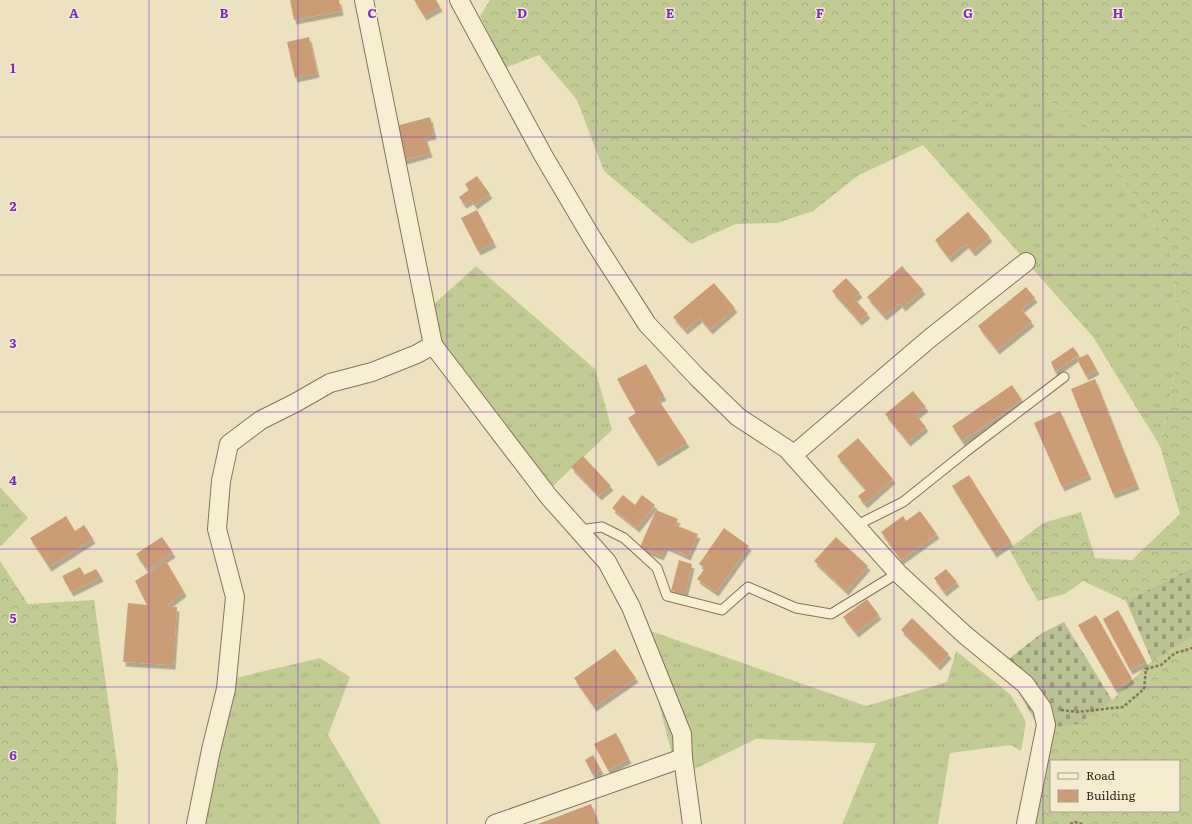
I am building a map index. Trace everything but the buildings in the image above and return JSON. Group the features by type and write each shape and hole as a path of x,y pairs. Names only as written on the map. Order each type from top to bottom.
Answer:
{"street":[{"path":"364,0 433,345 549,497 607,562 631,607 682,734 682,758 692,824"},
{"path":"459,0 543,155 592,238 647,324 697,377 738,417 787,449 898,573 965,635 1025,684 1042,708 1046,725 1026,824"},
{"path":"793,455 929,339 1026,262"},
{"path":"196,824 211,750 226,689 234,597 217,528 221,481 229,444 261,420 330,383 372,372 417,354 433,345"},
{"path":"496,824 682,758"}],"lane":[{"path":"855,526 903,502 968,450 1064,377"},
{"path":"579,530 602,527 624,538 657,568 667,596 722,610 748,587 796,608 831,614 898,573"}],"path":[{"path":"1042,708 1076,712 1123,706 1144,689 1146,669 1161,666 1174,652 1192,648"},
{"path":"1070,824 1075,822 1083,824"}],"green space":[{"path":"490,0 1192,0 1192,568 1126,601 1083,581 1065,594 1038,601 1009,549 1043,523 1081,512 1095,558 1132,560 1180,514 1160,446 1181,339 1170,250 1087,125 1014,79 923,145 859,175 813,211 777,223 736,224 691,244 604,171 577,100 539,55 505,68 480,16"},
{"path":"1014,79 1087,125 1170,250 1181,339 1160,446 1093,337 923,145"},
{"path":"476,266 595,369 612,430 552,487 436,347 432,306"},
{"path":"0,487 28,518 0,547"},
{"path":"0,561 28,604 94,600 118,770 116,824 0,824"},
{"path":"1192,568 1192,637 1152,661 1126,601"},
{"path":"1064,622 1112,700 1080,724 1040,729 1002,664 1042,633"},
{"path":"639,627 866,706 947,682 956,651 1011,695 1026,722 1021,751 1011,745 950,753 938,824 842,824 876,743 756,739 678,777"},
{"path":"1192,637 1192,824 1025,824 1040,729 1080,724 1112,700 1152,661"},
{"path":"320,658 350,677 328,735 381,824 190,824 227,680"}]}
